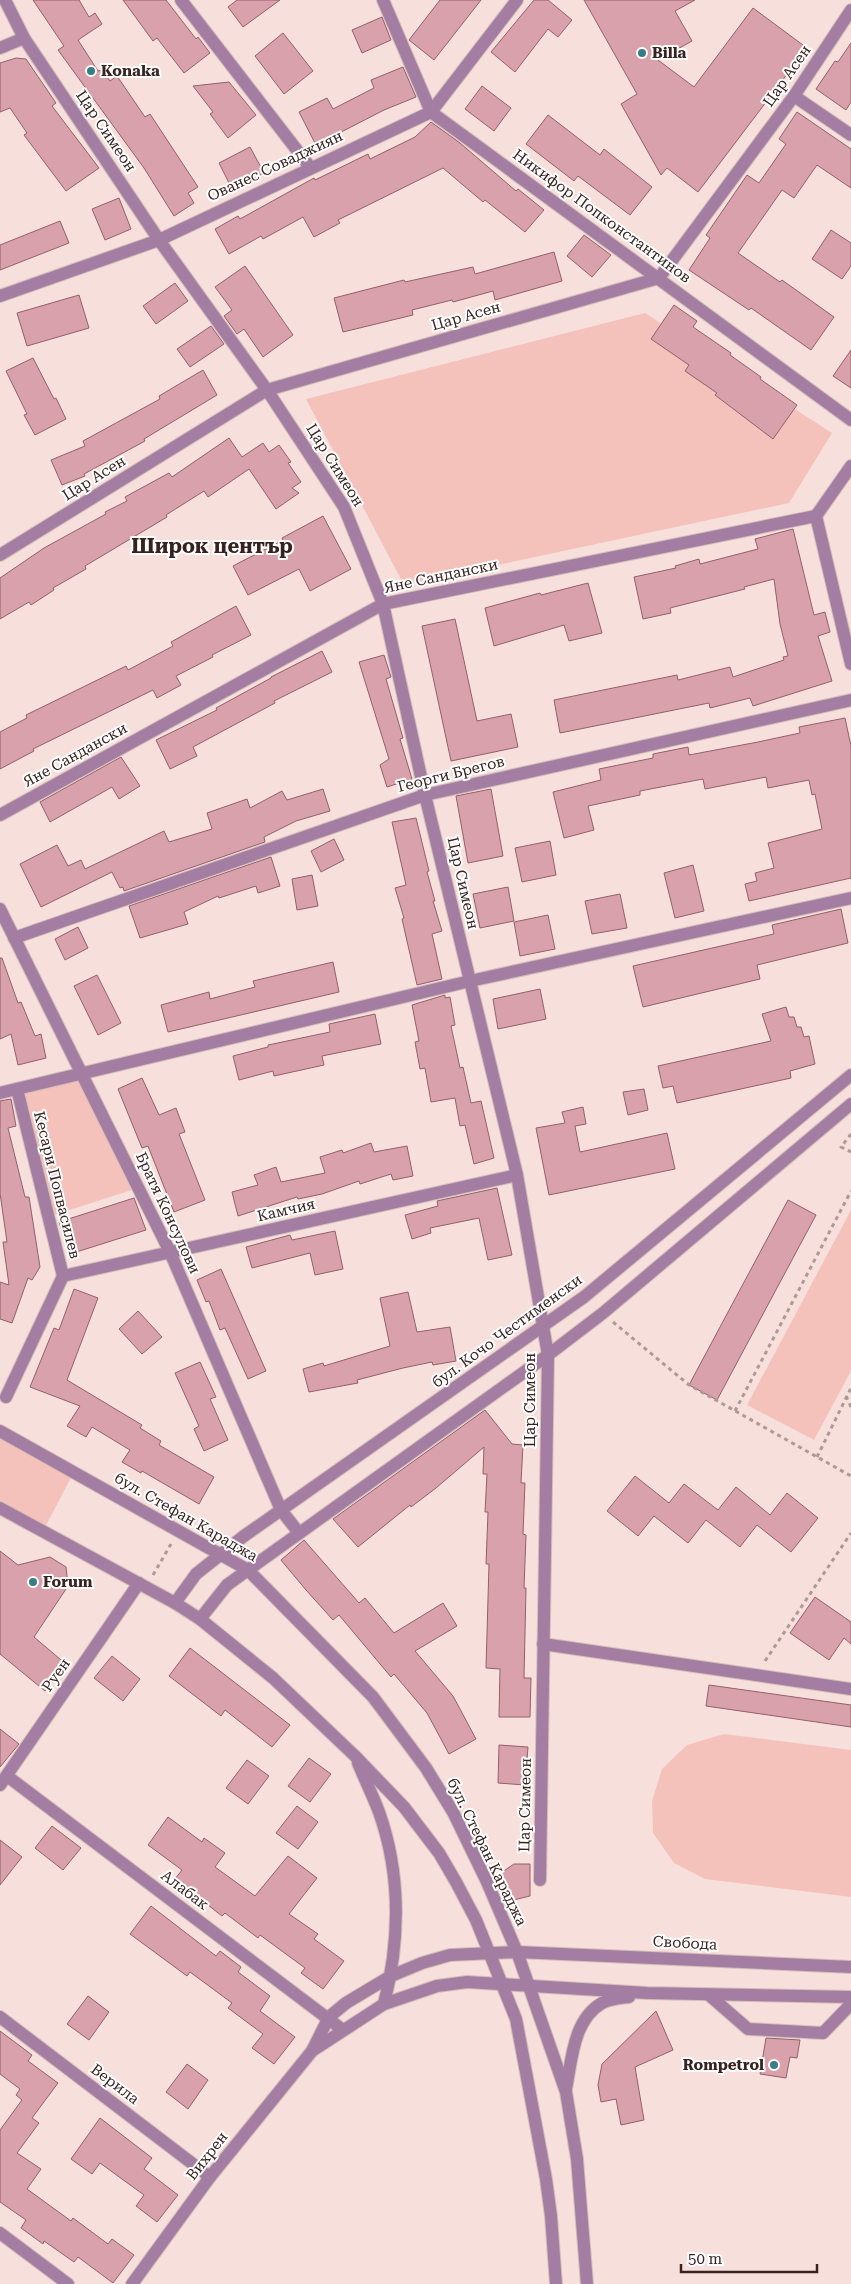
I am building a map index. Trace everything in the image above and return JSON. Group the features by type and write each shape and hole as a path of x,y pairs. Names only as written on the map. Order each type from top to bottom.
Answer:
{"street":[{"name":"Цар Симеон","path":"5,0 24,38 159,240 267,390 344,507 383,604 426,795 517,1175 545,1326 548,1355 540,1880"},
{"path":"181,0 310,167"},
{"path":"383,0 431,112"},
{"name":"Ованес Соваджиян","path":"0,296 159,240 310,167 431,112 517,0"},
{"name":"Цар Асен","path":"0,555 267,390 659,278 794,96 851,10"},
{"path":"0,48 24,38"},
{"path":"794,96 851,134"},
{"name":"Никифор Попконстантинов","path":"431,112 851,420"},
{"path":"851,466 816,516 851,664"},
{"name":"Яне Сандански","path":"0,815 383,604 816,516"},
{"name":"Георги Брегов","path":"14,938 426,795 851,700"},
{"path":"0,1093 470,982 851,898"},
{"name":"Братя Консулови","path":"0,909 170,1252 282,1510 298,1534"},
{"name":"бул. Кочо Честименски","path":"175,1603 196,1574 222,1554 584,1297 851,1075"},
{"name":"Кесари Попвасилев","path":"6,1397 63,1276 17,1089"},
{"path":"200,1619 227,1585 548,1355 602,1313 851,1104"},
{"name":"Камчия","path":"63,1276 517,1175"},
{"name":"бул. Стефан Караджа","path":"0,1431 248,1570 373,1697 426,1768 452,1812 487,1882 530,1986 566,2092 577,2159 587,2284"},
{"path":"0,1508 143,1585 200,1619 272,1678 355,1756 404,1807 439,1853 476,1920 516,2019 540,2142 551,2216 556,2284"},
{"name":"Руен","path":"3,1780 143,1585"},
{"path":"543,1644 851,1689"},
{"path":"355,1756 379,1814 394,1881 397,1922 391,1976 384,2004"},
{"name":"Алабак","path":"3,1780 343,2030"},
{"name":"Свобода","path":"328,2018 346,2003 391,1976 422,1962 450,1954 517,1952 851,1967"},
{"path":"312,2051 384,2004 437,1986 467,1982 647,1993 851,1996"},
{"path":"566,2092 576,2040 586,2016 603,2002 647,1993"},
{"path":"708,1995 748,2029 824,2033 851,2004"},
{"name":"Верила","path":"0,2017 210,2177"},
{"path":"312,2051 328,2018"},
{"name":"Вихрен","path":"132,2284 210,2177 312,2051"},
{"path":"0,2233 68,2284"}],"path":[{"path":"851,1134 842,1147 851,1152"},
{"path":"735,1411 851,1191"},
{"path":"602,1313 689,1385 851,1476"},
{"path":"817,1457 851,1388"},
{"path":"846,1396 851,1406"},
{"path":"143,1585 179,1530"},
{"path":"755,1676 851,1533"}],"shaded area":[{"path":"645,313 832,433 789,503 404,585 306,399"},
{"path":"82,1073 138,1188 48,1217 17,1089"},
{"path":"851,1210 851,1371 814,1440 747,1405"},
{"path":"0,1431 74,1472 43,1531 0,1508"},
{"path":"724,1734 851,1750 851,1897 705,1879 674,1863 653,1833 652,1801 662,1769 687,1745"}],"building":[{"path":"33,0 79,0 89,17 95,13 102,24 78,40 98,71 102,70 110,81 117,76 145,117 150,114 198,187 188,193 194,203 174,216 144,168 58,50 64,46"},
{"path":"123,0 166,0 196,39 198,37 210,53 184,73 157,38 153,41"},
{"path":"237,0 280,0 243,27 228,7"},
{"path":"440,0 481,0 434,60 409,40"},
{"path":"534,0 548,0 572,20 558,37 548,29 515,72 491,52"},
{"path":"584,0 695,0 675,11 692,41 658,60 694,87 753,8 807,48 698,192 667,168 661,175 621,104 637,94"},
{"path":"382,17 391,40 362,53 352,30"},
{"path":"283,33 313,71 284,94 255,56"},
{"path":"851,43 851,102 846,110 816,89 835,61 838,62"},
{"path":"16,58 26,59 56,103 52,106 99,168 66,191 24,135 27,133 10,108 0,112 0,63"},
{"path":"403,67 416,97 384,110 316,145 299,112 327,98 333,109 374,88 371,80"},
{"path":"229,82 256,115 228,138 210,114 213,112 193,86"},
{"path":"482,86 511,108 494,131 465,109"},
{"path":"797,112 851,149 851,188 817,165 794,198 782,190 738,253 780,282 782,280 834,317 811,350 751,308 749,310 689,270 710,238 706,235 747,175 759,183 786,144 779,139"},
{"path":"548,115 600,155 604,149 652,187 630,215 578,176 574,181 526,144"},
{"path":"431,122 460,143 516,191 518,189 544,210 525,232 485,200 483,202 443,168 338,220 340,223 314,237 303,217 263,239 261,236 229,254 215,229 238,216 240,219 314,178 315,180 368,154 370,159 415,137"},
{"path":"250,147 264,173 232,189 219,163"},
{"path":"119,198 131,229 105,240 92,209"},
{"path":"60,221 69,243 0,270 0,245"},
{"path":"831,230 851,243 851,266 842,279 812,259"},
{"path":"584,235 611,255 592,277 567,256"},
{"path":"554,252 562,281 495,300 493,291 453,302 452,300 412,310 413,315 343,332 334,298 404,280 405,282 473,267 475,274"},
{"path":"245,266 293,335 263,357 244,329 237,334 224,316 232,310 215,287"},
{"path":"175,283 188,301 156,324 143,306"},
{"path":"79,295 89,328 27,346 17,313"},
{"path":"674,305 697,321 693,327 731,353 730,355 761,377 760,379 797,405 773,439 715,395 717,393 685,371 689,365 651,339"},
{"path":"211,326 224,344 190,367 177,349"},
{"path":"851,350 851,388 833,376"},
{"path":"33,358 66,419 35,435 24,415 27,414 6,371"},
{"path":"203,370 217,395 144,439 145,441 84,474 85,476 62,485 51,460 85,446 83,441 160,399 159,396"},
{"path":"229,438 242,457 263,443 269,452 279,445 291,462 288,463 301,482 292,488 299,493 276,509 249,469 208,497 204,491 166,515 167,517 85,566 86,569 53,588 54,590 31,605 29,602 0,619 0,578 44,548 127,501 125,497 169,473 172,477"},
{"path":"323,516 351,569 310,591 299,569 248,595 233,566 283,540 282,538"},
{"path":"793,529 814,615 825,612 830,632 818,636 832,681 753,706 750,698 710,708 709,703 560,733 554,700 677,675 678,680 730,667 733,677 784,660 783,657 788,656 780,624 774,579 744,587 745,589 670,608 671,613 643,619 634,577 676,568 675,566 699,559 700,564 758,549 755,539"},
{"path":"588,583 602,633 569,641 564,625 494,646 485,608 540,593 541,595"},
{"path":"236,606 251,635 176,676 181,685 157,698 153,690 33,749 34,751 0,769 0,732 27,718 26,715 126,666 128,670 173,646 171,642"},
{"path":"455,619 477,721 511,714 518,747 451,761 422,626"},
{"path":"322,651 332,672 274,701 275,703 193,747 197,756 170,769 156,740 217,710 216,708 271,677"},
{"path":"384,655 391,677 386,679 403,738 400,739 412,779 387,787 380,765 389,759 359,662"},
{"path":"845,718 851,746 851,878 749,901 745,884 757,881 755,873 774,868 768,843 822,829 815,794 812,795 809,780 768,788 766,777 705,789 703,779 640,791 640,795 588,806 594,830 564,838 553,792 601,780 599,769 653,758 653,754 688,747 689,755 758,742 800,733 799,727"},
{"path":"121,757 140,786 119,799 112,787 50,822 40,802"},
{"path":"323,789 330,811 296,821 264,837 265,842 124,891 123,887 120,888 112,872 41,907 20,864 57,845 68,866 81,860 85,869 164,831 169,842 212,829 207,813 247,799 250,808 282,791 287,800"},
{"path":"491,789 503,856 468,863 456,796"},
{"path":"416,818 429,871 427,872 435,901 433,901 442,931 432,934 442,979 417,985 402,919 404,918 395,888 406,885 392,822"},
{"path":"334,839 344,860 321,872 311,851"},
{"path":"550,841 556,875 522,882 515,848"},
{"path":"271,857 280,886 258,893 256,886 219,898 218,896 184,912 188,924 140,938 129,906"},
{"path":"693,865 704,911 675,918 664,873"},
{"path":"312,875 318,906 297,910 292,879"},
{"path":"508,887 514,921 480,928 473,894"},
{"path":"620,894 627,928 592,934 585,901"},
{"path":"841,909 848,943 757,965 760,979 643,1007 633,966 774,934 772,925"},
{"path":"548,915 555,949 520,956 514,922"},
{"path":"78,927 88,948 65,960 55,939"},
{"path":"0,958 2,958 18,1003 21,1002 35,1036 41,1034 46,1058 18,1065 11,1034 0,1039"},
{"path":"333,962 339,992 168,1032 161,1005 209,992 210,999 255,987 253,981"},
{"path":"97,975 121,1023 98,1035 74,986"},
{"path":"540,989 546,1019 498,1029 493,999"},
{"path":"445,995 445,998 450,997 455,1025 451,1026 460,1068 463,1067 471,1103 481,1101 494,1158 474,1164 465,1125 460,1126 455,1098 431,1102 425,1068 420,1069 415,1042 419,1041 412,1005"},
{"path":"786,1007 789,1017 794,1017 797,1027 801,1027 804,1037 809,1036 815,1064 790,1071 791,1078 677,1103 673,1086 663,1088 658,1066 771,1041 762,1014"},
{"path":"375,1014 381,1044 322,1056 324,1065 274,1076 273,1071 239,1080 233,1056 268,1047 268,1045 330,1032 329,1024"},
{"path":"142,1078 159,1115 176,1108 185,1132 179,1134 205,1200 174,1212 148,1146 142,1148 118,1089"},
{"path":"644,1089 648,1110 628,1115 623,1092"},
{"path":"11,1099 16,1126 8,1128 25,1197 29,1197 40,1267 32,1280 28,1278 12,1323 0,1319 0,1282 9,1285 3,1242 7,1242 0,1193 0,1101"},
{"path":"583,1107 586,1124 575,1126 580,1152 667,1133 675,1169 549,1195 536,1128 565,1123 562,1112"},
{"path":"371,1143 374,1152 407,1146 413,1176 393,1180 391,1174 360,1184 359,1181 322,1194 298,1199 297,1197 238,1216 232,1192 258,1185 254,1175 276,1167 281,1182 325,1173 320,1157 342,1150 343,1153"},
{"path":"497,1188 512,1255 488,1260 479,1218 430,1228 431,1233 412,1239 405,1215 438,1206 437,1201"},
{"path":"134,1198 146,1230 70,1254 59,1222"},
{"path":"788,1200 816,1215 717,1400 689,1385"},
{"path":"335,1231 343,1269 315,1275 310,1253 252,1268 246,1247 290,1235 292,1240"},
{"path":"221,1269 266,1371 248,1379 225,1328 220,1330 209,1301 206,1302 197,1280"},
{"path":"74,1289 98,1298 67,1380 142,1425 140,1428 161,1441 159,1445 214,1477 199,1504 142,1471 141,1473 122,1462 130,1450 92,1427 86,1437 67,1426 80,1406 30,1387 54,1328 59,1330"},
{"path":"408,1292 417,1332 450,1327 456,1361 433,1365 432,1362 403,1368 357,1380 358,1383 309,1392 303,1369 323,1363 324,1366 390,1346 380,1298"},
{"path":"138,1311 162,1337 142,1354 119,1329"},
{"path":"200,1362 216,1397 210,1399 228,1440 204,1451 194,1429 199,1426 175,1373"},
{"path":"485,1410 512,1444 523,1445 521,1483 525,1483 523,1534 526,1535 524,1678 531,1678 530,1717 499,1717 500,1669 486,1668 489,1564 486,1564 488,1512 485,1512 487,1474 483,1474 484,1447 436,1488 411,1507 410,1505 358,1547 333,1519"},
{"path":"635,1476 669,1503 684,1484 718,1510 736,1487 770,1515 787,1493 818,1518 791,1552 757,1525 740,1547 706,1520 688,1543 654,1516 638,1536 607,1511"},
{"path":"304,1540 359,1603 365,1598 394,1633 443,1603 457,1626 415,1651 453,1696 476,1739 449,1754 427,1713 394,1674 391,1677 339,1615 333,1620 306,1590 281,1560"},
{"path":"0,1551 18,1565 50,1557 66,1567 68,1586 34,1637 67,1665 45,1691 0,1654"},
{"path":"815,1597 851,1622 851,1644 844,1638 829,1660 790,1633"},
{"path":"190,1648 290,1725 272,1747 225,1710 221,1716 169,1676"},
{"path":"112,1656 140,1679 123,1701 94,1678"},
{"path":"709,1685 851,1705 851,1727 706,1706"},
{"path":"0,1729 19,1744 0,1767"},
{"path":"499,1745 528,1747 525,1785 498,1783"},
{"path":"309,1758 331,1774 310,1802 288,1786"},
{"path":"247,1760 269,1776 248,1804 226,1788"},
{"path":"297,1806 318,1822 298,1849 276,1833"},
{"path":"168,1817 202,1842 204,1838 225,1853 215,1867 255,1896 288,1856 317,1878 289,1914 318,1934 314,1939 344,1961 323,1989 301,1973 305,1968 260,1935 258,1938 225,1913 222,1916 175,1879 182,1870 148,1845"},
{"path":"52,1826 81,1848 63,1870 35,1848"},
{"path":"0,1840 22,1857 0,1885"},
{"path":"514,1864 530,1864 530,1896 505,1902 498,1875"},
{"path":"151,1906 216,1956 220,1951 241,1967 238,1972 270,1996 260,2011 295,2037 274,2064 252,2048 263,2034 228,2008 232,2003 190,1972 187,1976 130,1934"},
{"path":"88,1996 109,2012 89,2040 67,2024"},
{"path":"656,2011 673,2050 635,2067 644,2120 621,2125 616,2099 601,2102 598,2085 602,2064"},
{"path":"0,2031 32,2055 28,2061 58,2083 32,2118 39,2123 17,2153 41,2169 27,2189 71,2221 73,2218 108,2244 112,2239 134,2255 113,2283 78,2257 74,2262 44,2241 43,2244 21,2228 26,2220 0,2202 0,2130 22,2100 16,2095 20,2089 0,2074"},
{"path":"766,2038 800,2040 797,2058 790,2057 786,2078 760,2074"},
{"path":"187,2064 208,2080 188,2109 166,2092"},
{"path":"100,2118 152,2158 144,2169 178,2195 157,2222 136,2206 144,2195 100,2163 92,2174 71,2159"}],"place":[{"name":"Billa","path":"642,53"},
{"name":"Konaka","path":"91,71"},
{"name":"Forum","path":"33,1582"},
{"name":"Rompetrol","path":"774,2065"}],"district":[{"name":"Широк център","path":"212,546"}]}
